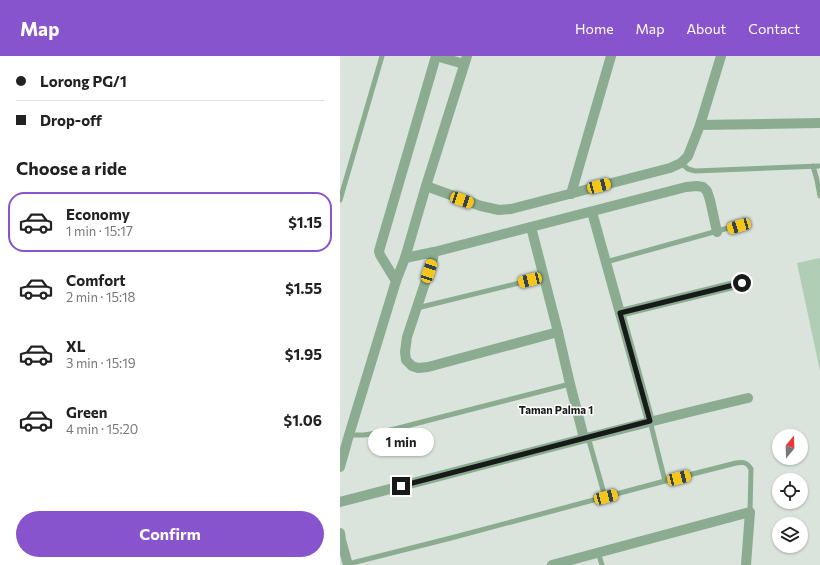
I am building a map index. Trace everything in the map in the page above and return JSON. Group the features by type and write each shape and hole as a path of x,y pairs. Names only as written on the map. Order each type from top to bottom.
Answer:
{"street":[{"path":"340,467 344,436 405,258 465,60 436,56 379,251 396,281"},
{"path":"571,194 611,56"},
{"path":"426,186 481,206 499,210 511,209 670,168 681,163 688,156 700,125 721,56"},
{"path":"700,125 820,123"},
{"path":"405,258 531,228 686,187 697,186 703,187 707,191 717,232"},
{"path":"592,212 650,421"},
{"path":"531,228 570,384 586,437"},
{"path":"434,252 407,337 405,352 406,360 412,366 418,368 428,367 558,332"},
{"path":"620,313 742,283"},
{"path":"340,502 586,437 748,398"},
{"path":"552,565 750,512 745,565"},
{"path":"340,533 348,564"}],"lane":[{"path":"340,200 382,56"},
{"path":"681,163 688,169 695,171 820,166"},
{"path":"813,166 820,196"},
{"path":"606,262 739,226"},
{"path":"417,308 544,277"},
{"path":"344,436 383,432 570,384"},
{"path":"650,421 665,481"},
{"path":"586,437 606,497"},
{"path":"348,564 736,463 744,462 749,465 751,469 750,512"},
{"path":"598,552 602,565"}],"green space":[{"path":"820,258 820,371 797,263"}],"district":[{"name":"Taman Palma 1","path":"556,409"}],"route":[{"path":"401,486 650,421 620,313 742,283"}]}
